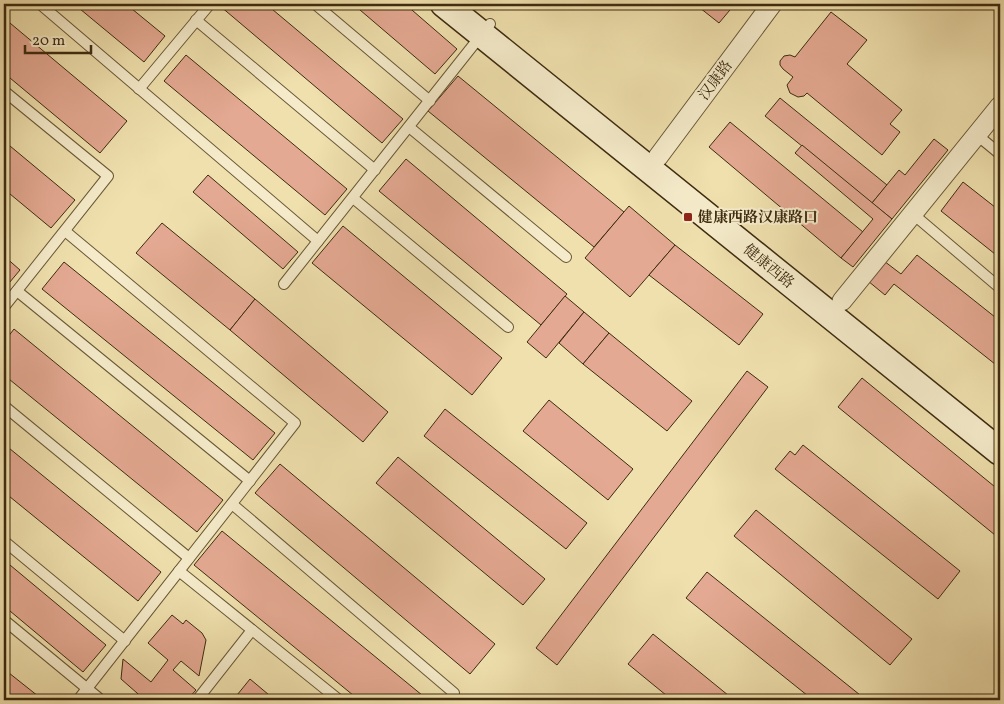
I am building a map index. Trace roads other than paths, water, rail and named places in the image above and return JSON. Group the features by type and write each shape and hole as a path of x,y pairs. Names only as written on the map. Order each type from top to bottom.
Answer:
{"street":[{"name":"健康西路","path":"444,4 487,30 658,157 842,301 1000,430"},
{"name":"健康西路","path":"466,4 487,30 1000,452"},
{"name":"汉康路","path":"658,157 772,4"},
{"path":"842,301 1000,106"}],"lane":[{"path":"40,4 318,241"},
{"path":"315,4 430,101"},
{"path":"139,89 196,20 204,6"},
{"path":"196,20 375,170"},
{"path":"284,284 487,30"},
{"path":"4,91 108,176 4,307"},
{"path":"409,127 566,257"},
{"path":"977,135 1000,154"},
{"path":"353,198 508,327"},
{"path":"913,214 1000,288"},
{"path":"65,231 295,423 78,700"},
{"path":"17,291 250,481"},
{"path":"4,406 189,558"},
{"path":"232,504 454,693"},
{"path":"4,541 125,641"},
{"path":"179,571 339,700"},
{"path":"4,620 101,700"},
{"path":"197,700 252,630"}],"place":[{"name":"健康西路汉康路口","path":"688,217"}]}
